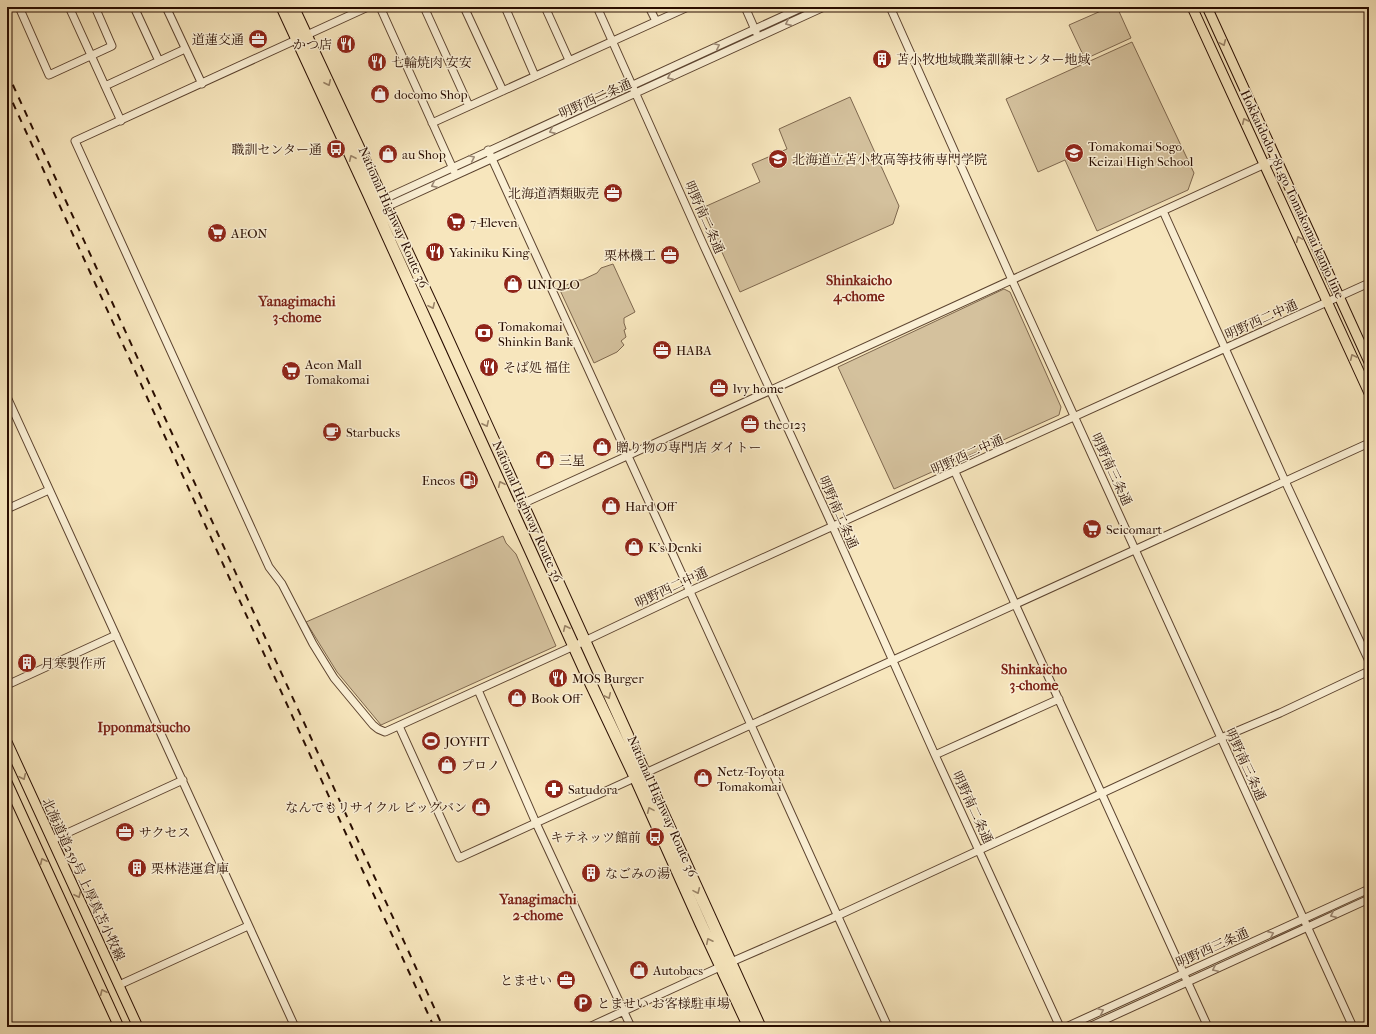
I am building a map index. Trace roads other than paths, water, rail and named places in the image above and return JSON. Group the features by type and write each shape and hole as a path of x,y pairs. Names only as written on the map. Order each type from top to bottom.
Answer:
{"highway":[{"name":"National Highway Route 36","path":"282,7 302,37"},
{"name":"National Highway Route 36","path":"293,7 302,37 379,205 512,507 579,644 640,776 698,918 726,964 760,1027"},
{"name":"National Highway Route 36","path":"379,205 522,504 579,644"},
{"name":"National Highway Route 36","path":"726,964 749,1027"}],"main road":[{"name":"Hokkaidodo 781-go Tomakomai kanjo line","path":"1192,7 1369,393"},
{"name":"Hokkaidodo 781-go Tomakomai kanjo line","path":"1207,7 1369,362"},
{"name":"北海道道259号 上厚真苫小牧線","path":"7,742 138,1027"},
{"path":"7,782 119,1027"}],"street":[{"path":"19,7 49,75 112,46 95,7"},
{"path":"69,7 121,121 368,7"},
{"path":"134,7 159,61"},
{"path":"166,7 202,84"},
{"path":"380,7 456,174"},
{"path":"424,7 469,106"},
{"path":"464,7 502,91"},
{"path":"504,7 535,76"},
{"path":"545,7 569,60"},
{"name":"明野南二条通","path":"597,7 935,755 980,850 1060,1027"},
{"path":"649,7 656,21"},
{"path":"432,123 688,7"},
{"path":"745,7 758,37"},
{"name":"明野西二条通","path":"379,205 488,150 803,7"},
{"name":"明野西二条通","path":"379,205 456,174 824,7"},
{"name":"明野南三条通","path":"890,7 1012,280 1353,1027"},
{"path":"105,86 185,49"},
{"name":"明野西二中通","path":"121,121 75,141 269,567 282,584 313,644 334,678 373,725 385,732 1369,283"},
{"path":"488,150 888,1027"},
{"path":"512,507 522,504 1276,159"},
{"path":"1163,211 1226,347 1285,481 1369,661"},
{"path":"7,397 295,1027"},
{"path":"399,726 459,858 1369,443"},
{"path":"955,472 1208,1027"},
{"path":"7,509 49,490"},
{"path":"7,685 116,635"},
{"path":"589,1027 726,964 837,916 1369,671"},
{"path":"478,690 536,823 631,1027"},
{"path":"935,755 1058,699"},
{"path":"52,840 183,780"},
{"name":"明野西三条通","path":"1066,1027 1369,889"},
{"name":"明野西三条通","path":"1089,1027 1369,899"},
{"path":"119,985 248,926"}],"railway":[{"path":"7,72 443,1027"},
{"path":"7,90 434,1027"}],"place":[{"name":"道蓮交通","path":"258,39"},
{"name":"かつ店","path":"346,44"},
{"name":"苫小牧地域職業訓練センター地域","path":"882,59"},
{"name":"七輪焼肉 安安","path":"377,62"},
{"name":"docomo Shop","path":"380,94"},
{"name":"職訓センター通","path":"336,149"},
{"name":"Tomakomai Sogo Keizai High School","path":"1074,153"},
{"name":"au Shop","path":"388,154"},
{"name":"北海道立苫小牧高等技術専門学院","path":"778,159"},
{"name":"北海道酒類販売","path":"613,193"},
{"name":"7-Eleven","path":"456,222"},
{"name":"AEON","path":"217,233"},
{"name":"Yakiniku King","path":"435,252"},
{"name":"栗林機工","path":"670,255"},
{"name":"UNIQLO","path":"513,284"},
{"name":"Tomakomai Shinkin Bank","path":"484,333"},
{"name":"HABA","path":"662,350"},
{"name":"そば処 福住","path":"489,367"},
{"name":"Aeon Mall Tomakomai","path":"291,371"},
{"name":"lvy home","path":"719,388"},
{"name":"the0123","path":"750,424"},
{"name":"Starbucks","path":"332,432"},
{"name":"贈り物の専門店 ダイトー","path":"602,447"},
{"name":"三星","path":"545,460"},
{"name":"Eneos","path":"469,480"},
{"name":"Hard Off","path":"611,506"},
{"name":"Seicomart","path":"1092,529"},
{"name":"K's Denki","path":"634,547"},
{"name":"月寒製作所","path":"27,663"},
{"name":"MOS Burger","path":"558,678"},
{"name":"Book Off","path":"517,698"},
{"name":"JOYFIT","path":"431,741"},
{"name":"プロノ","path":"447,765"},
{"name":"Netz-Toyota Tomakomai","path":"703,778"},
{"name":"Satudora","path":"554,789"},
{"name":"なんでもリサイクル ビッグバン","path":"481,807"},
{"name":"サクセス","path":"125,832"},
{"name":"キテネッツ館前","path":"655,837"},
{"name":"栗林港運倉庫","path":"137,868"},
{"name":"なごみの湯","path":"591,873"},
{"name":"Autobacs","path":"639,970"},
{"name":"とませい","path":"566,980"},
{"name":"とませい お客様駐車場","path":"583,1003"}],"district":[{"name":"Shinkaicho 4-chome","path":"859,288"},
{"name":"Yanagimachi 3-chome","path":"297,310"},
{"name":"Shinkaicho 3-chome","path":"1034,678"},
{"name":"Ipponmatsucho","path":"144,727"},
{"name":"Yanagimachi 2-chome","path":"538,908"}]}
